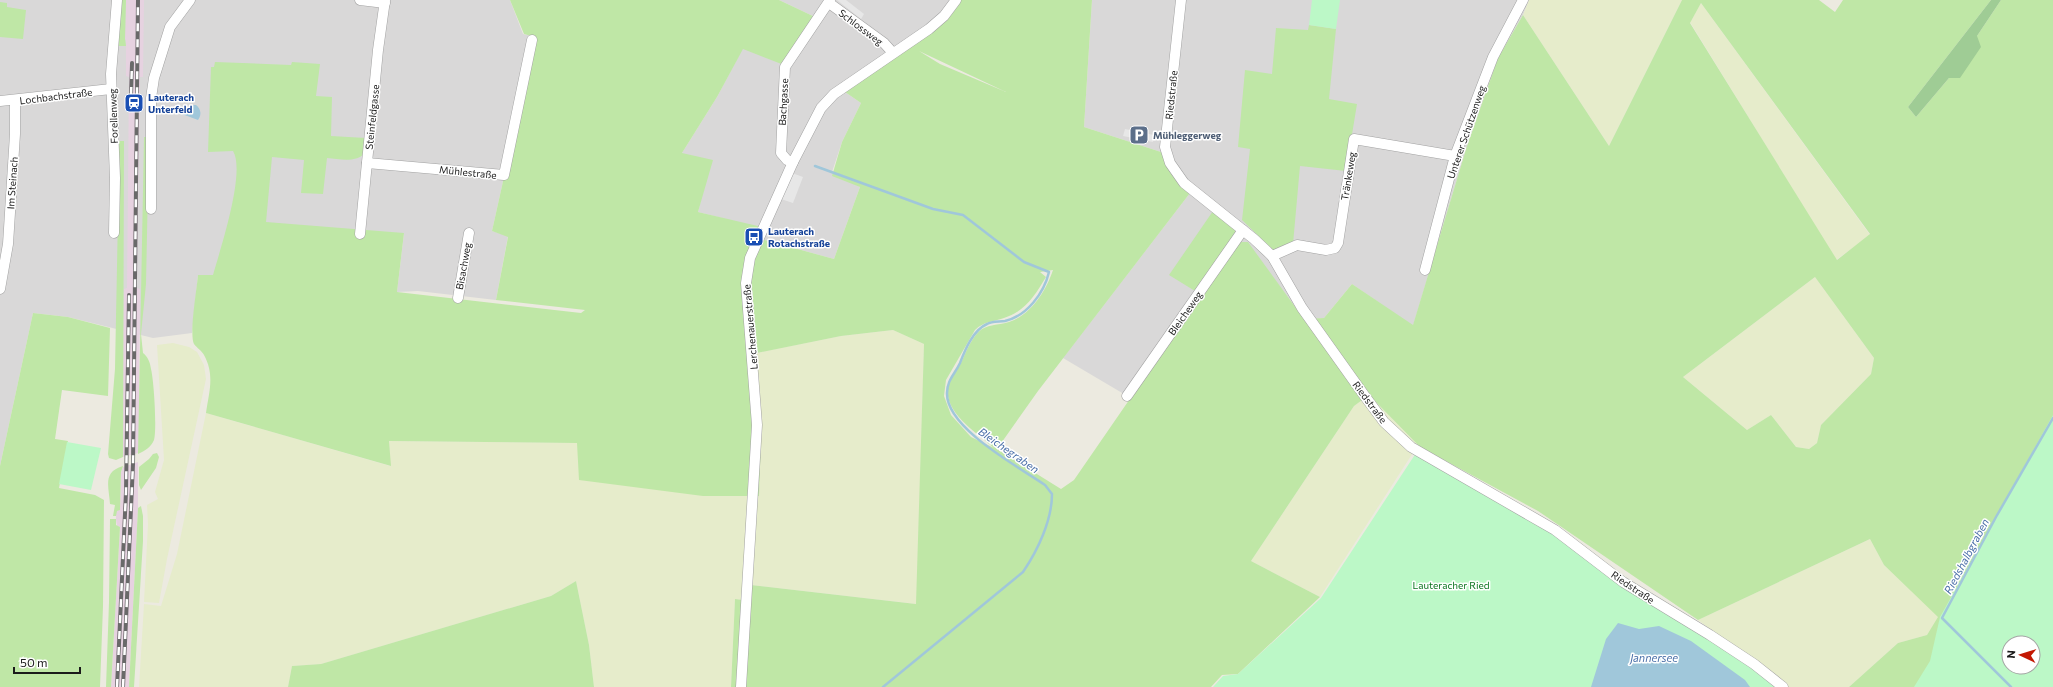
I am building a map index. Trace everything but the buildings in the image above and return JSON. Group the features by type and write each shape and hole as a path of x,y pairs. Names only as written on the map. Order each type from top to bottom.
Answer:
{"street":[{"name":"Forellenweg","path":"114,233 115,178 112,49 117,0"},
{"path":"151,209 151,98 154,78 170,27 190,0"},
{"path":"360,0 385,1"},
{"name":"Lerchenauerstraße","path":"741,687 757,425 746,283 750,258 793,162 821,108 834,94 929,29 944,16 956,0"},
{"name":"Riedstraße","path":"1181,0 1165,147 1170,163 1184,183 1243,230 1272,256 1302,308 1384,422 1411,447 1555,530 1623,582 1710,635 1754,664 1783,687"},
{"name":"Unterer Schützenweg","path":"1425,270 1455,156 1493,57 1523,0"},
{"name":"Steinfeldgasse","path":"360,234 385,1"},
{"name":"Schlossweg","path":"830,1 884,43 893,53"},
{"name":"Bachgasse","path":"793,162 787,160 781,153 785,67 830,1"},
{"name":"Mühlestraße","path":"367,163 504,175 532,40"},
{"name":"Lochbachstraße","path":"0,101 15,101 112,89"},
{"name":"Im Steinach","path":"0,289 8,244 15,134 15,101"},
{"name":"Tränkeweg","path":"1272,256 1297,245 1326,250 1335,248 1338,243 1354,139 1455,156"},
{"name":"Bleicheweg","path":"1127,396 1243,230"},
{"name":"Bisachweg","path":"458,298 469,233"}],"shaded area":[{"path":"0,0 510,0 523,34 535,37 492,231 508,236 496,300 418,291 397,292 404,233 213,275 198,275 192,333 153,338 68,317 33,313 0,466"},
{"path":"126,0 144,0 143,77 140,77 137,288 140,289 139,449 138,453 123,457 122,368 124,289 127,288 129,77 126,76"},
{"path":"779,0 957,0 845,92 861,103 842,142 832,172 860,187 834,259 761,239 722,218 698,212 701,200 682,153 717,97 743,48 815,17"},
{"path":"837,0 846,0 864,14 861,19"},
{"path":"1092,0 1529,0 1523,15 1498,58 1467,146 1413,326 1352,284 1324,318 1305,320 1269,272 1129,397 1063,358 1190,193 1161,152 1084,127"},
{"name":"Mühleggerweg","path":"1125,129 1154,135 1153,142 1123,136"},
{"path":"792,173 803,177 793,203 781,199"},
{"path":"138,462 138,509 129,687 111,687 120,527 117,526 116,512 120,509 121,472 123,467"}],"green space":[{"path":"120,0 126,0 126,46 116,46"},
{"path":"510,0 779,0 815,17 784,65 743,49 717,97 682,153 713,160 698,212 762,227 761,239 834,259 860,187 832,176 842,142 861,103 845,92 957,0 1092,0 1084,127 1161,152 1190,193 1038,391 997,449 1061,489 1074,480 1238,242 1248,242 1304,319 1324,318 1352,284 1413,325 1467,146 1498,58 1523,15 1609,146 1682,0 1819,0 1835,12 1843,0 1991,0 1908,107 1916,117 1949,78 2001,0 2053,0 2053,687 1849,687 1898,643 1927,635 1938,617 1884,565 1870,539 1698,620 1538,511 1420,447 1369,395 1354,406 1251,561 1320,597 1238,674 1222,675 1211,687 731,687 735,599 750,601 751,585 916,604 924,344 893,330 841,336 752,354 761,438 759,496 703,496 579,480 577,443 389,441 391,466 206,413 210,391 209,370 204,355 194,344 192,331 198,275 213,275 226,230 236,176 236,161 233,151 208,152 211,67 214,67 215,62 291,65 292,62 320,64 316,96 332,97 331,136 366,138 364,154 360,157 347,160 327,158 323,194 301,193 304,160 272,157 266,222 404,233 397,292 581,313 585,310 496,300 508,237 492,231 535,37 524,34","holes":["1701,3 1870,234 1837,260 1690,23","919,51 1006,92 940,64","1053,270 1042,294 1024,314 1017,319 989,326 978,332 950,381 948,392 949,401 954,411 969,427 994,448 971,437 951,415 944,396 946,380 975,330 985,323 1012,315 1024,307 1038,290 1046,277 1040,272","1815,277 1874,358 1871,374 1821,425 1817,443 1809,449 1796,447 1771,415 1747,430 1683,377"]},
{"path":"1312,0 1340,0 1336,29 1309,25"},
{"path":"1529,0 1682,0 1609,146 1523,15"},
{"path":"1991,0 2001,0 1977,36 1981,47 1960,78 1949,78 1916,117 1908,107"},
{"path":"0,2 7,3 7,7 26,10 23,39 0,37"},
{"path":"1701,3 1870,235 1836,260 1690,22"},
{"path":"1309,25 1336,29 1329,99 1357,104 1346,171 1300,166 1293,244 1273,250 1242,220 1250,149 1238,147 1245,70 1272,74 1276,28 1308,30"},
{"path":"144,137 149,137 146,284 141,334 143,353 149,362 152,375 155,405 155,435 151,445 143,452 138,454"},
{"path":"116,141 124,141 123,457 116,460 109,458 108,454 115,369 118,215"},
{"path":"1213,211 1235,229 1235,234 1195,291 1169,275"},
{"path":"1815,277 1874,358 1871,374 1821,425 1817,443 1809,449 1796,447 1771,415 1747,430 1683,377"},
{"path":"33,313 68,317 110,328 108,396 62,390 55,439 68,441 59,488 95,495 104,500 103,606 100,687 0,687 0,466"},
{"path":"893,330 924,344 917,604 751,585 750,601 735,599 731,687 594,687 589,645 576,581 551,596 321,664 292,666 288,687 139,687 144,604 161,606 177,554 206,413 390,466 389,441 578,443 758,496 761,438 751,354 841,336"},
{"path":"173,343 189,347 197,352 204,365 206,379 167,559 159,603 144,602 148,524 147,505 158,499 155,492 164,460 157,345"},
{"path":"1369,395 1418,445 1320,597 1251,561 1354,406"},
{"path":"2053,415 2053,687 1914,687 1930,661 1940,617"},
{"path":"67,442 101,448 91,490 59,484"},
{"path":"157,453 159,457 156,468 141,490 139,485 139,467 153,454"},
{"name":"Lauteracher Ried","path":"1416,453 1537,514 1779,687 1213,687 1223,676 1238,674 1321,598"},
{"path":"123,466 121,472 120,510 117,511 116,516 113,516 115,505 110,504 108,486 109,476 116,469"},
{"path":"141,506 143,516 143,541 134,687 129,687 138,508"},
{"path":"110,519 116,519 116,525 120,527 111,687 106,687 109,602"},
{"path":"1870,539 1884,565 1939,617 1927,635 1898,643 1849,687 1788,687 1698,620"},
{"path":"576,581 589,645 594,687 288,687 292,666 321,664 551,596"}],"water":[{"path":"191,105 196,105 200,110 198,120 182,114 184,108 189,108"},
{"name":"Jannersee","path":"1618,623 1639,629 1659,626 1691,641 1745,680 1750,687 1591,687 1606,639"}],"waterway":[{"name":"Bleichegraben","path":"815,166 933,209 963,215 1024,262 1049,272 1047,280 1039,295 1027,309 1005,321 989,323 978,331 964,352 947,388 950,406 958,420 971,433 1002,457 1045,485 1052,494 1050,514 1039,545 1023,572 883,687"},
{"name":"Riedshalbgraben","path":"2011,687 1942,618 1996,517 2053,418"}],"railway":[{"path":"123,687 133,464 138,0"},
{"path":"131,95 132,63"},
{"path":"117,687 126,492 129,295"}],"place":[{"name":"Lauterach Unterfeld","path":"134,103"},
{"name":"Mühleggerweg","path":"1139,135"},
{"name":"Lauterach Rotachstraße","path":"754,237"}]}
